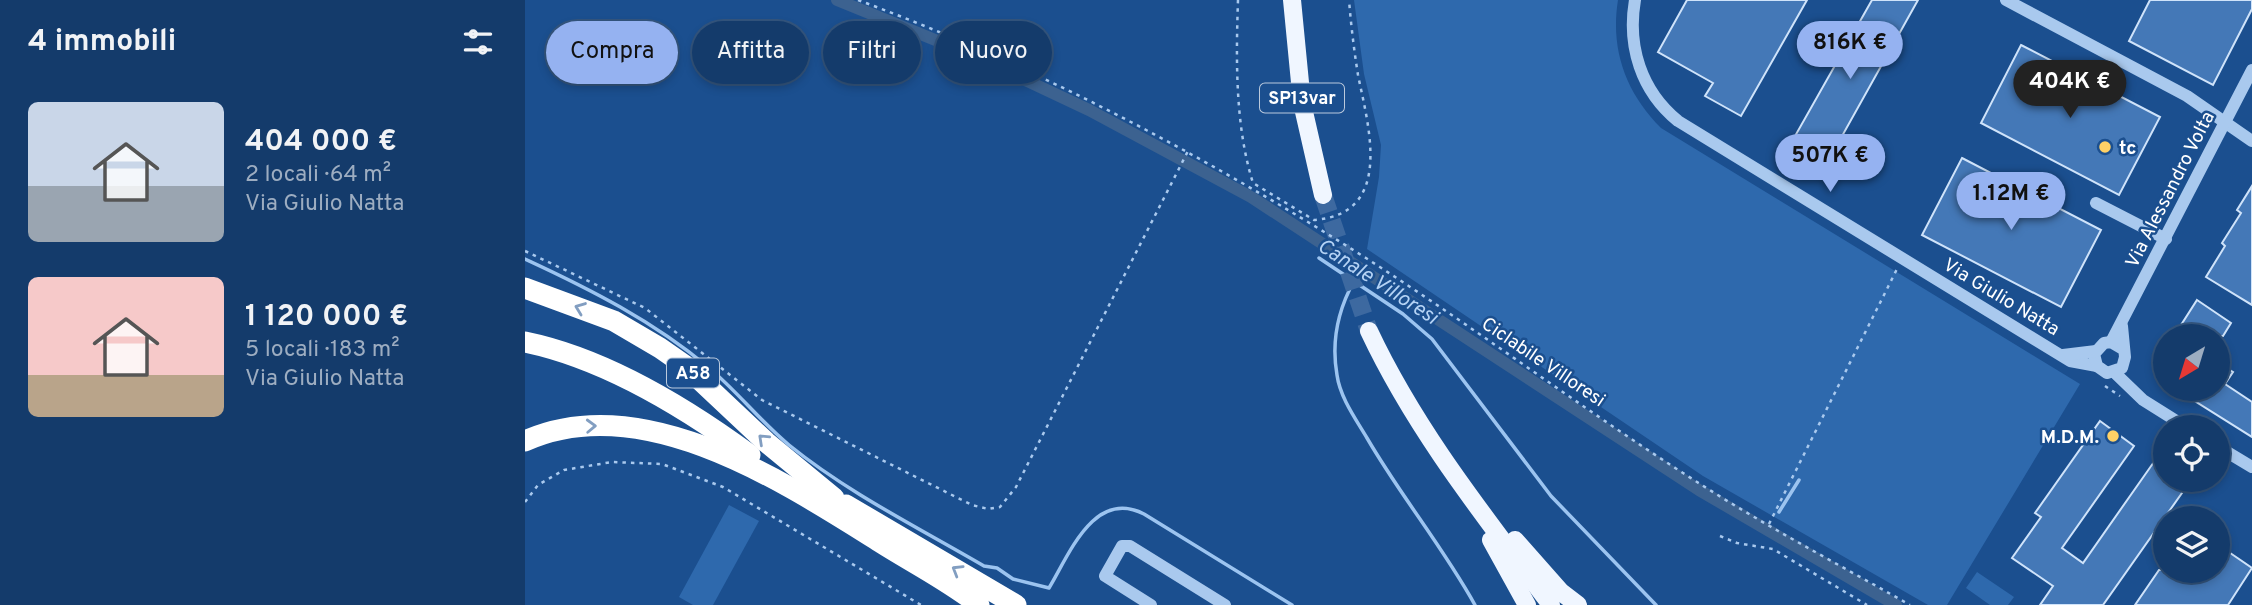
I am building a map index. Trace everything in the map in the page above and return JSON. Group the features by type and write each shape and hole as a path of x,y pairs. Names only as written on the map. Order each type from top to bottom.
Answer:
{"highway":[{"name":"A58","path":"525,288 614,321 668,353 772,447 834,498"},
{"name":"A58","path":"525,342 569,354 611,370 745,451 834,498 1016,605"},
{"name":"A58","path":"525,441 551,431 580,426 644,431 719,453 811,499"},
{"name":"A58","path":"745,451 811,499 979,605"}],"main road":[{"name":"SP13var","path":"1292,0 1302,103 1323,195"},
{"path":"1369,331 1396,386 1463,488 1551,605"},
{"path":"1463,488 1527,605"},
{"path":"1463,488 1561,592 1578,605"}],"street":[{"name":"Via Giulio Natta","path":"1635,0 1632,33 1636,57 1649,88 1672,116 2075,363 2097,366"},
{"path":"2006,0 2187,96 2252,141"},
{"name":"Via Alessandro Volta","path":"2111,342 2252,70"},
{"path":"2096,203 2166,239"},
{"path":"2118,370 2125,357 2122,325"},
{"path":"2118,370 2104,372 2097,366 2096,351 2104,343 2111,342 2123,349"},
{"name":"Via Giulio Natta","path":"2063,355 2096,351"},
{"path":"2118,370 2136,394 2168,415"},
{"path":"2230,454 2252,467"},
{"path":"1151,605 1105,575 1122,546 1129,546 1225,605"}],"path":[{"name":"Ciclabile Villoresi","path":"857,0 959,40 1072,92 1250,188 1311,225 1735,505 1910,605"},
{"path":"525,251 645,308 762,400 972,505 988,509 1000,507 1016,487 1187,152"},
{"path":"1250,188 1253,183"},
{"path":"1311,225 1314,220"},
{"path":"1769,524 1899,266"},
{"path":"525,502 538,485 564,470 612,462 662,464 723,487 921,605"},
{"path":"1720,536 1737,543 1773,549 1867,605"}],"shaded area":[{"path":"1354,0 1618,0 1616,36 1623,70 1638,100 1661,128 2080,384 1947,605 1928,605 1703,476 1367,249 1379,177 1381,145 1364,74"},
{"path":"729,505 759,521 713,605 693,605 679,597"},
{"path":"1977,572 2014,597 2008,605 1990,605 1966,588"}],"building":[{"path":"1687,0 1807,0 1741,116 1705,96 1713,83 1658,52"},
{"path":"1872,0 1918,0 1822,172 1786,152"},
{"path":"2150,0 2252,0 2252,9 2213,85 2129,41"},
{"path":"2021,45 2160,117 2119,195 1981,123"},
{"path":"1962,158 2101,230 2061,307 1922,235"},
{"path":"2252,186 2252,305 2206,277 2225,246 2222,243 2241,213 2237,210"},
{"path":"2197,300 2231,323 2230,325 2182,324"},
{"path":"2230,387 2252,402 2252,437 2230,423 2230,415 2217,415 2195,401 2230,401"},
{"path":"2100,421 2134,446 2062,548 2083,563 2153,463 2153,492 2183,492 2173,506 2153,506 2153,534 2103,605 2040,605 2053,586 2012,558 2041,517 2035,513"},
{"path":"2230,553 2252,568 2228,605 2135,605 2153,579 2153,583 2230,583"}],"waterway":[{"name":"Canale Villoresi","path":"837,0 972,55 1089,110 1251,197 1699,490 1896,605"},
{"path":"1319,258 1403,314 1432,339 1551,496 1656,605"},
{"path":"525,259 597,294 665,335 708,367 778,436 835,479 984,566 997,568 1013,579 1049,588 1085,529 1097,517 1111,510 1126,508 1144,514 1292,605"},
{"path":"1354,281 1337,326 1335,362 1341,391 1380,459 1475,605"},
{"path":"1779,512 1799,480"}],"tunnel":[{"path":"1323,195 1369,331"}],"place":[{"name":"tc","path":"2105,147"},
{"name":"M.D.M.","path":"2113,436"}]}
